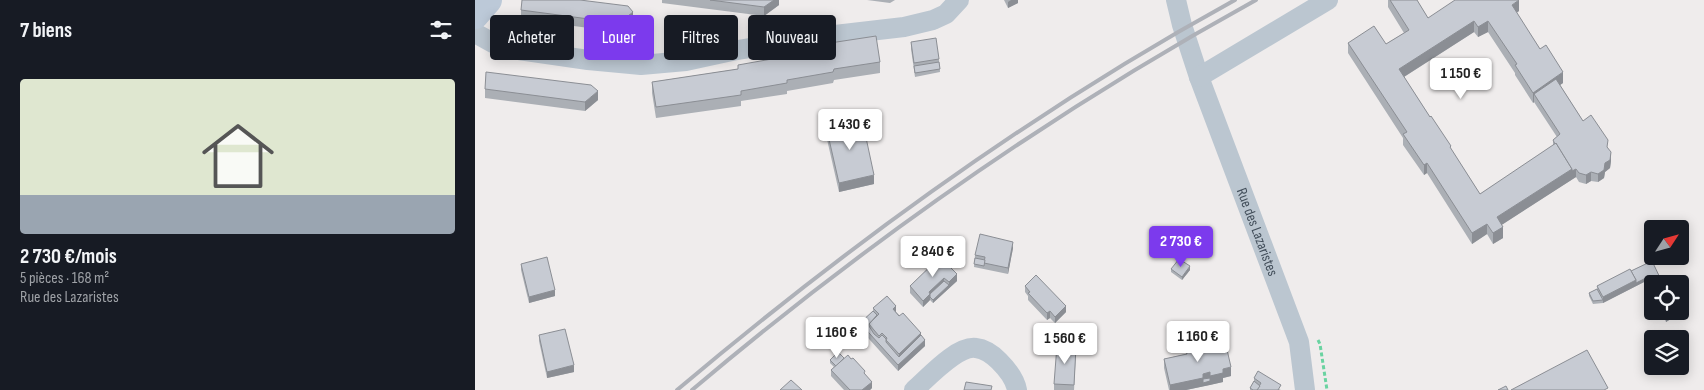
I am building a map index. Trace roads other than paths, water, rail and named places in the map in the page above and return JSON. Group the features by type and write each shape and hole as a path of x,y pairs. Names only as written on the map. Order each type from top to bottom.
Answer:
{"street":[{"path":"475,15 488,0"},
{"path":"475,33 493,44 511,49 588,60 641,65 686,61 809,38 904,27 933,20 946,14 959,0"},
{"name":"Rue des Lazaristes","path":"1176,0 1199,77 1299,342 1305,390"},
{"path":"1199,77 1328,0"},
{"path":"914,390 961,350 976,348 991,353 1004,366 1016,383 1017,390"}],"railway":[{"path":"677,390 809,283 946,181 1088,86 1235,0"},
{"path":"692,390 826,282 965,181 1108,87 1256,0"}]}
